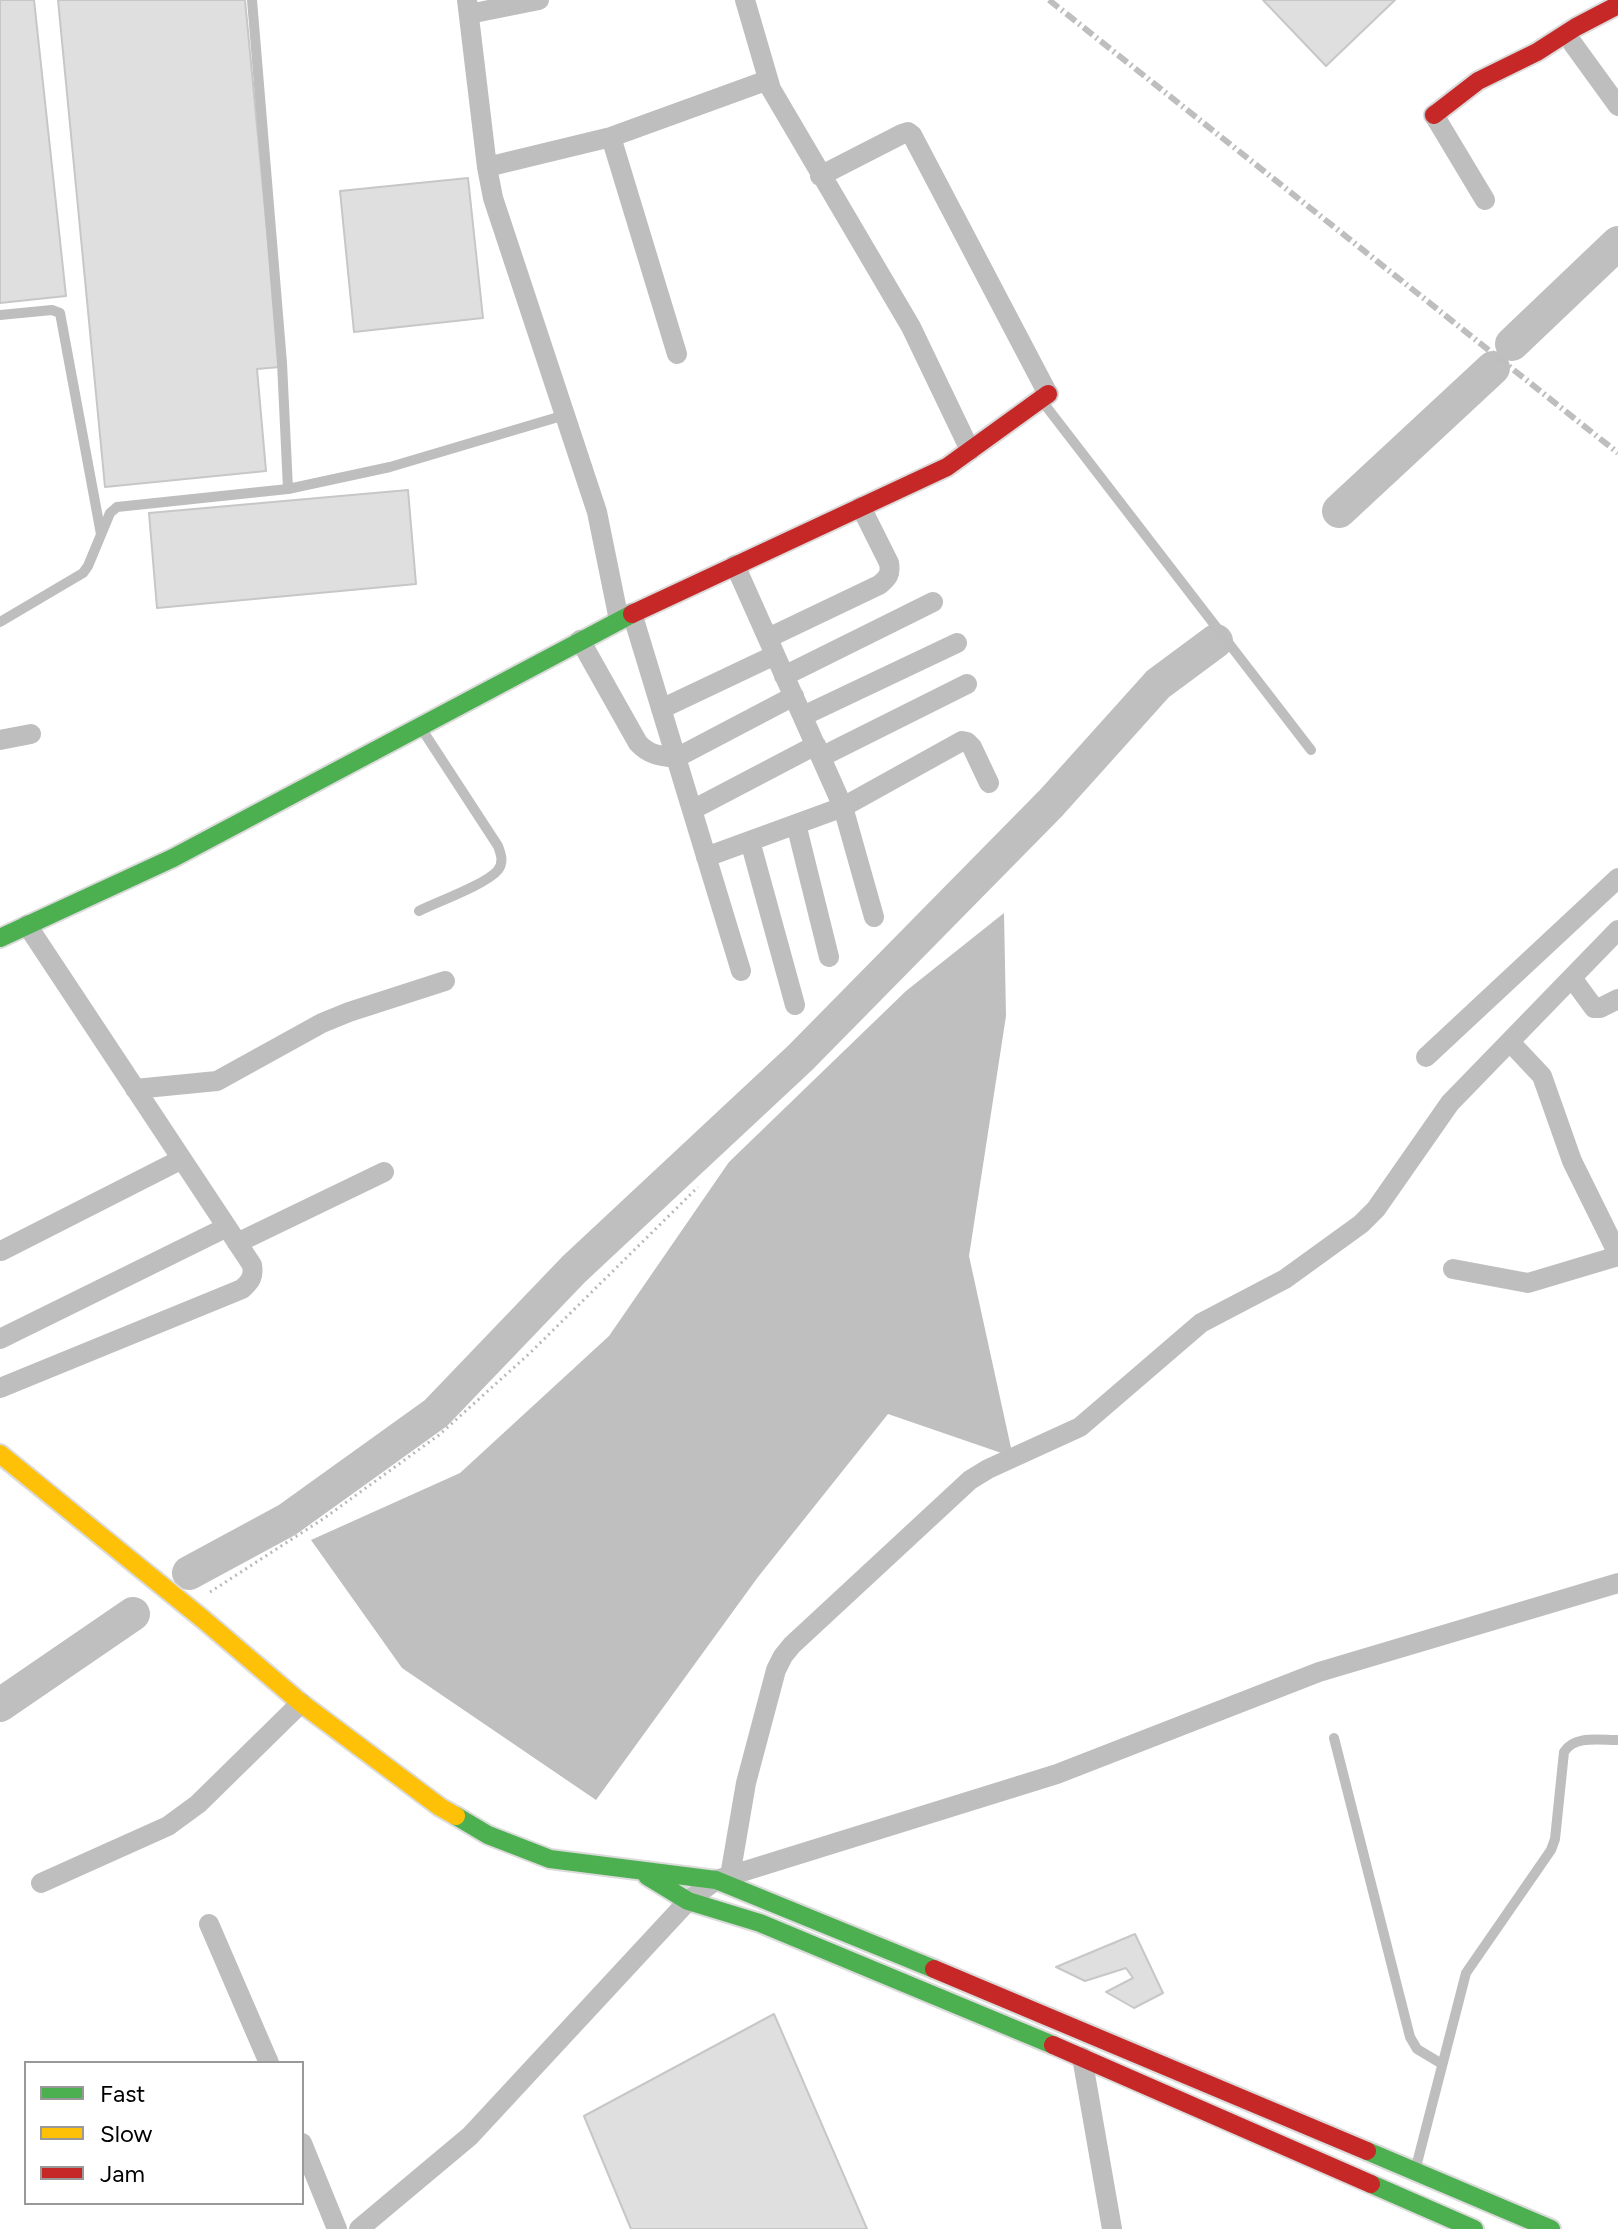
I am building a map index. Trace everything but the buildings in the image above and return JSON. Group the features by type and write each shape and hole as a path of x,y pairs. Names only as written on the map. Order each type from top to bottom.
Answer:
{"main road":[{"path":"1434,115 1478,81 1537,52 1618,5"},
{"path":"1537,52 1594,39"},
{"path":"0,938 173,858 625,616 947,467 1044,397"},
{"path":"0,1454 301,1703 440,1807 488,1835 550,1859 723,1878 1551,2229"},
{"path":"637,1870 688,1901 760,1923 1033,2036 1474,2229"},
{"path":"1033,2036 1043,2015"}],"street":[{"path":"539,0 468,7 493,198 597,512 625,616 661,709 741,971"},
{"path":"745,0 768,80 820,176 911,327 970,450"},
{"path":"1573,44 1618,106"},
{"path":"487,167 611,137 768,80"},
{"path":"1434,115 1485,200"},
{"path":"820,176 902,134 908,132 912,135 1044,397"},
{"path":"611,137 677,354"},
{"path":"661,709 888,578 889,563 861,507"},
{"path":"735,565 843,807 874,917"},
{"path":"784,676 933,602"},
{"path":"580,640 638,743 657,756 676,758 794,696"},
{"path":"803,716 957,643"},
{"path":"692,810 967,684"},
{"path":"0,740 31,734"},
{"path":"706,857 843,807 962,741 972,747 989,783"},
{"path":"796,824 829,957"},
{"path":"750,841 795,1005"},
{"path":"1426,1057 1618,878"},
{"path":"0,1388 242,1289 250,1282 253,1273 252,1265 27,925"},
{"path":"723,1878 776,1670 792,1645 970,1480 1080,1427 1201,1323 1285,1279 1361,1224 1376,1209 1450,1103 1618,930"},
{"path":"1572,978 1594,1008 1618,999"},
{"path":"135,1089 217,1081 336,1018 445,981"},
{"path":"1453,1269 1528,1283 1618,1255 1572,1161 1542,1076 1510,1042"},
{"path":"1,1251 182,1159"},
{"path":"0,1339 232,1235 384,1172"},
{"path":"359,2229 470,2136 688,1901 723,1878 1057,1774 1319,1672 1618,1583"},
{"path":"41,1883 168,1826 198,1804 301,1703"},
{"path":"209,1924 268,2061"},
{"path":"1082,2057 1112,2229"},
{"path":"304,2148 337,2229"}],"lane":[{"path":"252,0 282,363 288,489"},
{"path":"0,315 52,310 60,313 101,534"},
{"path":"1044,397 1311,750"},
{"path":"0,622 83,573 110,513 117,507 288,489 390,467 565,415"},
{"path":"419,911 487,878 500,868 503,857 420,726"},
{"path":"1334,1738 1410,2037 1417,2049 1442,2064"},
{"path":"1407,2200 1466,1973 1551,1850 1555,1839 1564,1752 1569,1744 1576,1741 1618,1740"}],"path":[{"path":"188,1607 323,1519 439,1435 530,1353 698,1187"}],"shaded area":[{"path":"1004,913 1006,1016 969,1256 1013,1457 888,1414 758,1577 596,1800 402,1668 311,1540 460,1473 609,1336 729,1162 906,991"}],"waterway":[{"path":"1512,344 1618,243"},
{"path":"1339,511 1493,368"},
{"path":"189,1573 287,1520 436,1413 574,1269 800,1058 1051,803 1158,684 1216,641"},
{"path":"0,1705 133,1614"}],"railway":[{"path":"1049,0 1618,453"}],"traffic: fast":[{"path":"0,938 173,858 632,614"},
{"path":"456,1816 488,1835 550,1859 716,1880 934,1969"},
{"path":"647,1876 688,1901 760,1923 1053,2045"},
{"path":"1367,2151 1551,2229"},
{"path":"1371,2184 1474,2229"}],"traffic: slow":[{"path":"0,1454 301,1703 456,1816"}],"traffic: jam":[{"path":"1434,115 1478,81 1537,52 1618,5"},
{"path":"632,614 947,467 1048,394"},
{"path":"934,1969 1367,2151"},
{"path":"1053,2045 1371,2184"}]}
